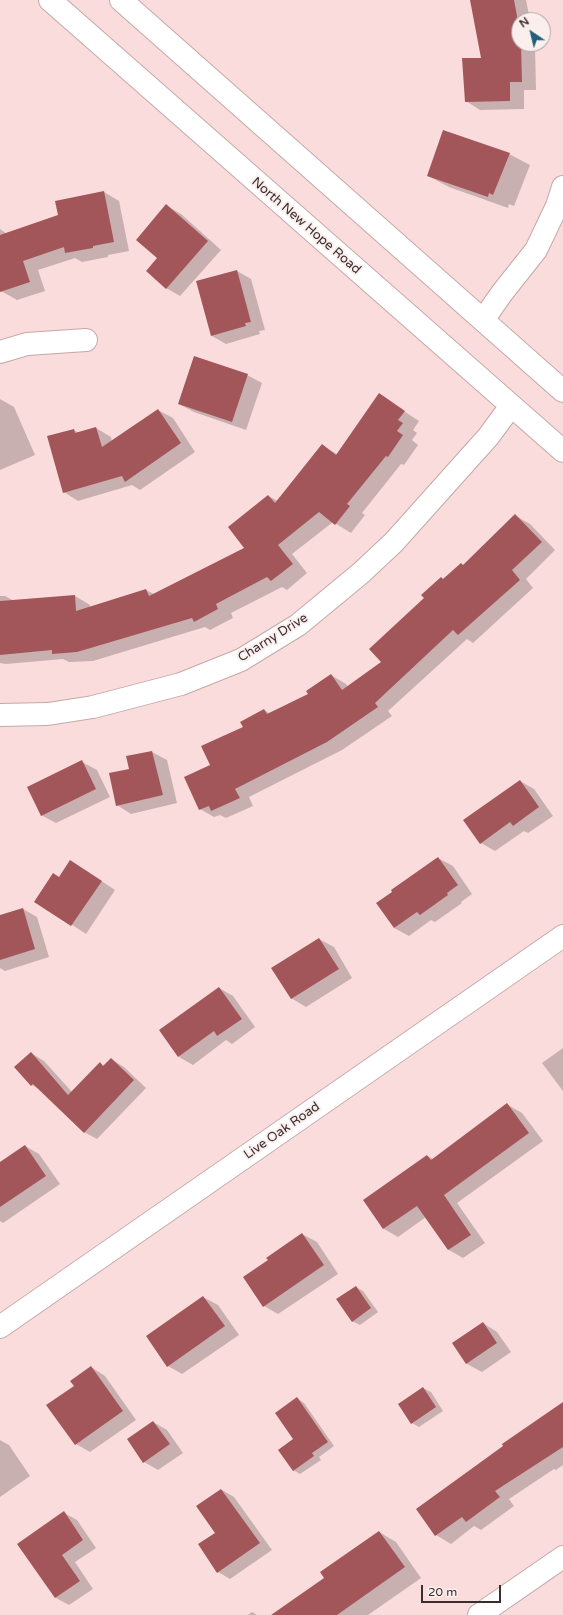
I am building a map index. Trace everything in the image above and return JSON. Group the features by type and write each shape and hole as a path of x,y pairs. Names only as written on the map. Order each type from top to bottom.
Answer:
{"street":[{"name":"North New Hope Road","path":"50,0 563,451"},
{"path":"121,0 563,391"},
{"path":"483,320 536,250 557,206 563,187"},
{"path":"0,352 28,344 86,340"},
{"name":"Charny Drive","path":"0,715 48,714 93,707 181,684 241,660 298,625 360,573 394,542 488,437 511,406"},
{"name":"Live Oak Road","path":"0,1327 563,936"},
{"path":"479,1615 563,1557"}],"building":[{"path":"470,0 514,0 516,12 511,12 511,52 521,52 522,82 510,82 510,101 465,102 462,58 481,58"},
{"path":"443,130 510,153 493,195 489,193 488,197 427,176"},
{"path":"104,191 114,242 93,246 93,248 65,253 64,247 23,261 30,282 0,292 0,235 58,215 55,201"},
{"path":"166,204 208,241 166,289 146,271 157,258 136,240"},
{"path":"237,270 251,322 245,323 246,326 211,336 196,281"},
{"path":"194,356 248,374 232,422 178,404"},
{"path":"379,393 405,411 398,420 403,423 397,431 403,435 388,457 386,456 347,504 350,506 335,525 319,512 278,545 293,564 271,581 267,577 216,604 218,609 194,622 192,618 77,652 52,654 52,650 0,655 0,601 75,595 76,611 146,589 149,596 244,548 228,527 268,495 275,503 322,444 336,455"},
{"path":"158,409 181,443 125,482 122,476 63,493 47,436 74,429 75,433 96,427 102,447"},
{"path":"515,514 542,542 512,570 520,580 458,635 453,630 375,703 378,707 327,742 235,789 240,798 211,811 209,806 199,810 184,777 210,765 201,746 243,727 240,722 264,709 267,714 308,694 306,691 331,674 342,690 381,662 369,649 424,598 421,595 441,577 443,579 461,563 463,565"},
{"path":"152,751 163,795 116,806 109,773 129,769 126,756"},
{"path":"82,760 96,789 41,816 27,787"},
{"path":"520,780 539,807 513,826 510,822 480,844 463,820"},
{"path":"438,857 458,885 447,893 448,895 420,915 417,912 394,928 376,903 392,892 391,890"},
{"path":"70,860 102,881 71,926 34,902 53,873 59,877"},
{"path":"23,908 35,949 0,960 0,915"},
{"path":"319,938 339,969 291,999 271,968"},
{"path":"219,987 242,1019 217,1036 214,1031 178,1057 159,1030"},
{"path":"31,1052 68,1095 100,1062 103,1066 111,1058 134,1080 84,1133 33,1084 31,1086 14,1067"},
{"path":"507,1103 529,1133 444,1195 471,1235 448,1250 417,1206 383,1229 363,1200 427,1155 431,1160"},
{"path":"25,1145 46,1176 0,1207 0,1162"},
{"path":"302,1233 324,1265 263,1307 243,1277 268,1260 266,1258"},
{"path":"356,1286 371,1308 352,1322 336,1299"},
{"path":"203,1296 225,1326 167,1367 146,1336"},
{"path":"483,1322 497,1343 466,1364 452,1343"},
{"path":"91,1366 123,1411 75,1445 46,1405 74,1386 70,1381"},
{"path":"423,1387 436,1407 411,1424 398,1404"},
{"path":"297,1397 328,1442 312,1453 314,1456 293,1471 278,1450 293,1439 275,1413"},
{"path":"563,1402 563,1447 495,1491 500,1497 466,1522 462,1517 435,1536 416,1509 503,1446 502,1444"},
{"path":"153,1421 170,1444 143,1463 127,1439"},
{"path":"221,1489 260,1543 217,1573 198,1544 215,1533 196,1506"},
{"path":"64,1511 83,1540 62,1555 80,1581 55,1598 17,1544"},
{"path":"379,1531 405,1567 337,1615 271,1615 324,1578 320,1572"}]}
